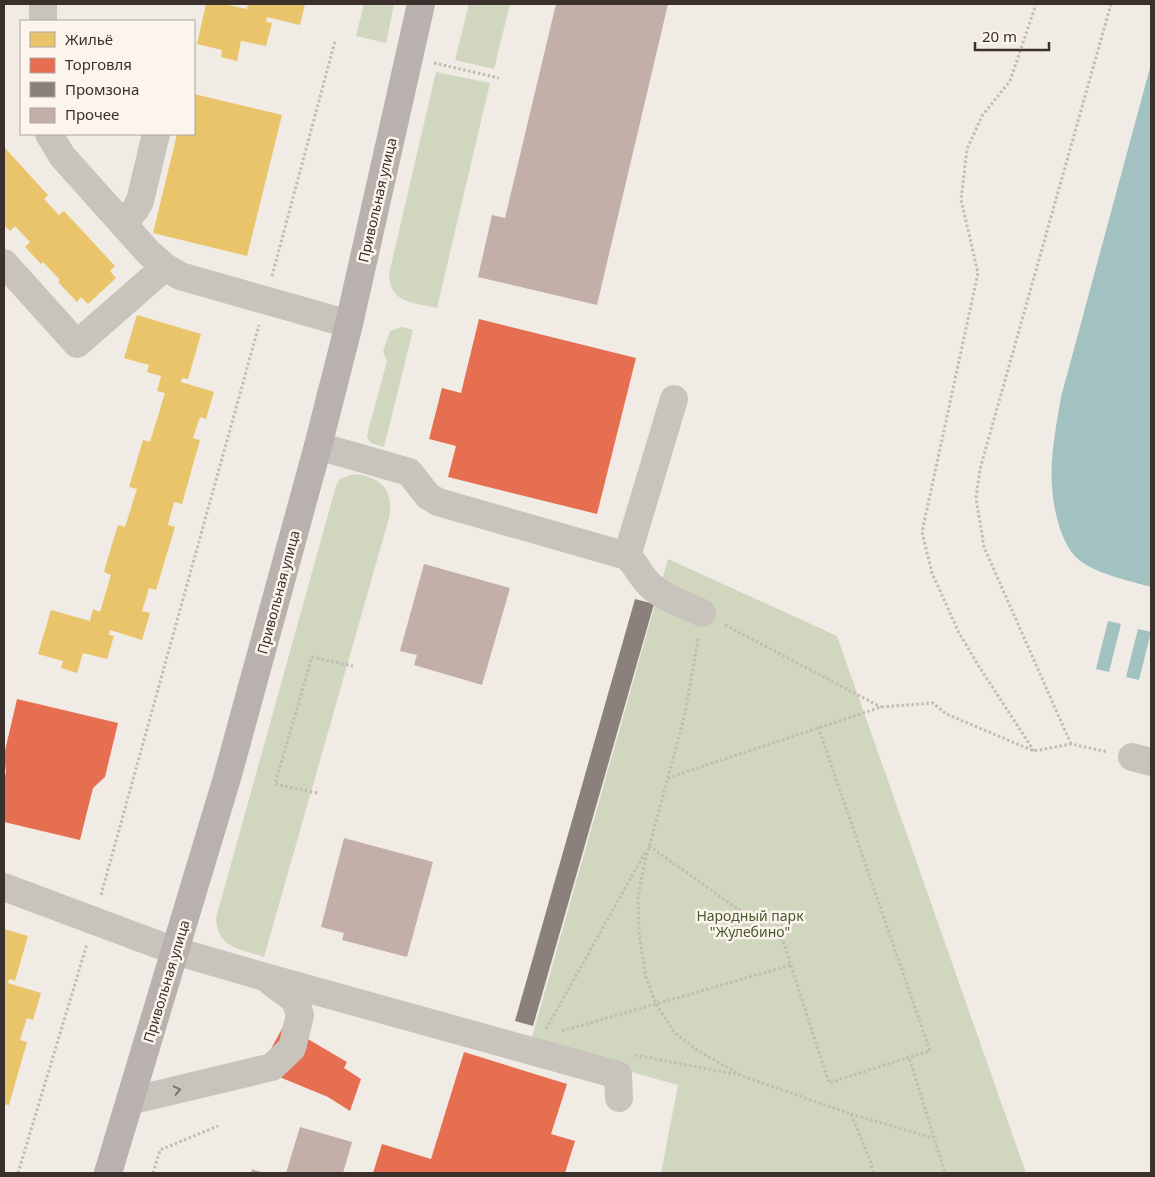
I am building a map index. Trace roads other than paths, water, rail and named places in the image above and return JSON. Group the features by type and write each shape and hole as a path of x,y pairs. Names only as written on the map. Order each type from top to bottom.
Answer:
{"main road":[{"name":"Привольная улица","path":"108,1173 227,778 318,446 349,324 421,4"}],"lane":[{"path":"42,20 43,4"},
{"path":"50,135 62,156 165,267 180,276 349,324"},
{"path":"123,223 135,210 140,201 156,135"},
{"path":"4,263 77,344 165,267"},
{"path":"627,556 674,399"},
{"path":"318,446 409,472 428,496 438,502 627,556 650,586 658,592 702,613"},
{"path":"4,887 175,951 618,1075 619,1098"},
{"path":"130,1101 272,1067 292,1048 300,1015 295,1000 265,977"}],"water":[{"path":"1151,64 1151,587 1092,568 1074,555 1067,545 1055,512 1052,463 1061,397"},
{"path":"1108,621 1121,624 1109,672 1096,669"},
{"path":"1138,629 1151,632 1139,680 1126,677"}],"park label":[{"name":"Народный парк \"Жулебино\"","path":"750,924"}]}
